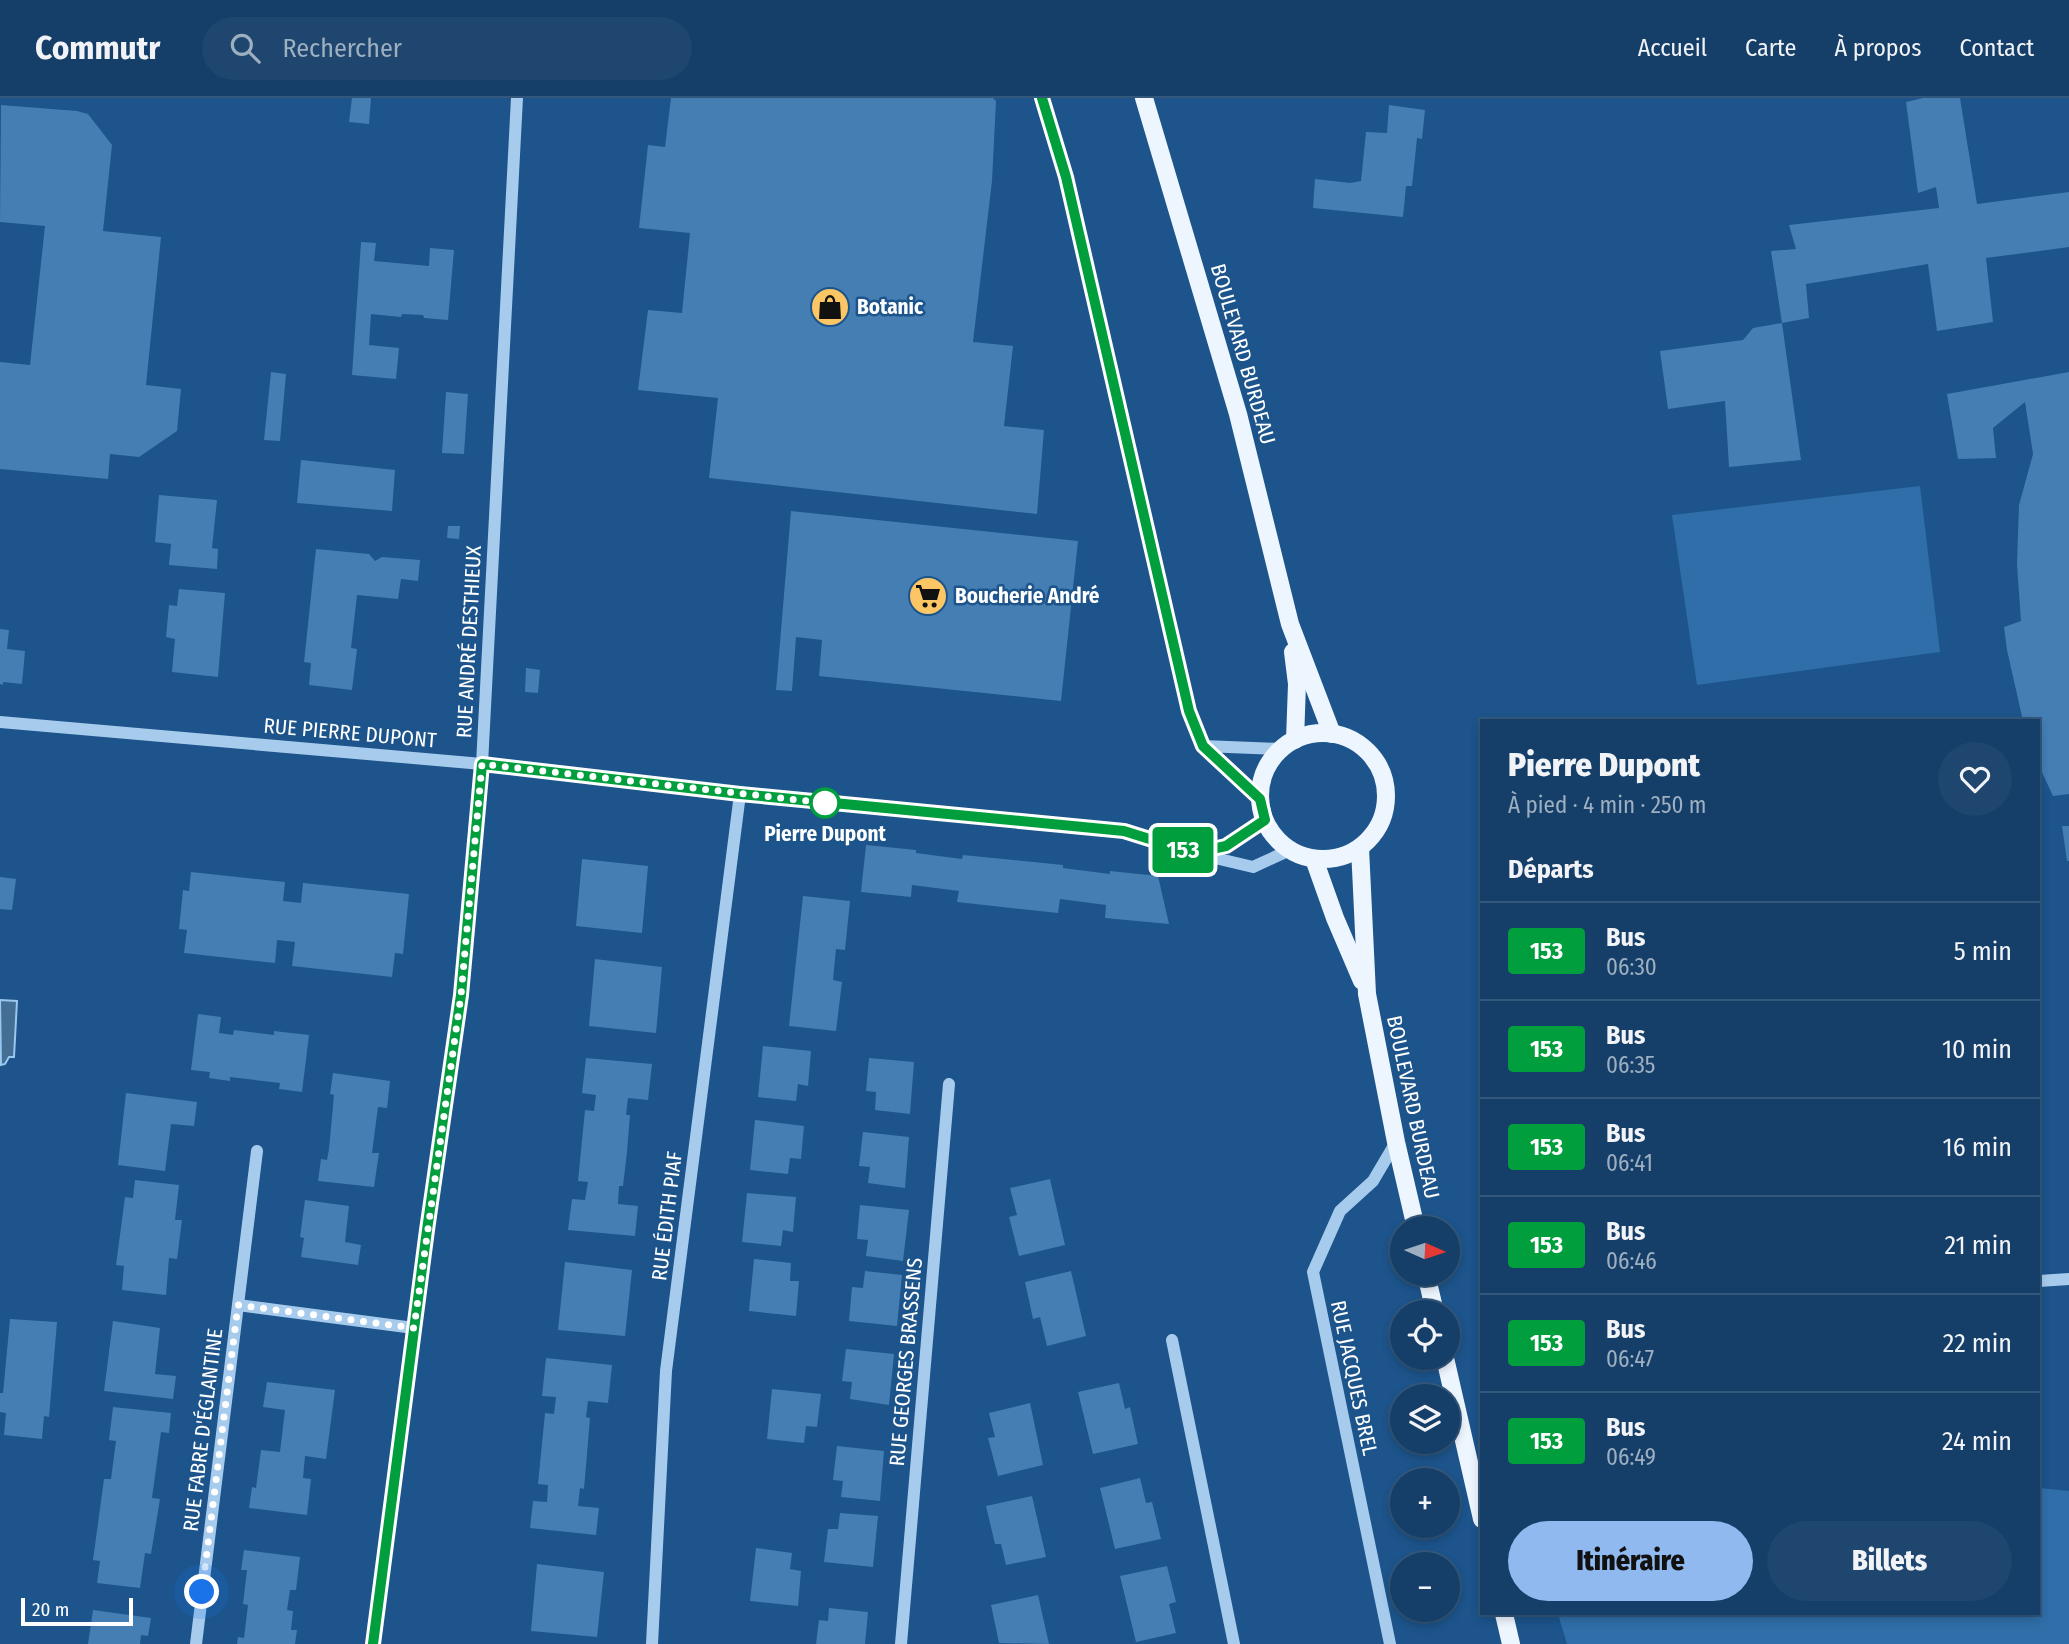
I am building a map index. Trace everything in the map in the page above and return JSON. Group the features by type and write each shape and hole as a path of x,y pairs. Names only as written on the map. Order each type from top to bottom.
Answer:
{"main road":[{"name":"BOULEVARD BURDEAU","path":"1144,98 1238,414 1290,624 1332,734"},
{"name":"BOULEVARD BURDEAU","path":"1290,624 1297,684 1288,745 1269,764 1262,781 1260,799 1265,820 1275,837 1302,856 1330,859 1360,848 1367,994 1413,1216"},
{"path":"1288,745 1313,734 1332,734 1352,740 1369,753 1381,771 1386,792 1384,813 1375,832 1360,848"},
{"name":"BOULEVARD BURDEAU","path":"1314,859 1367,994"},
{"path":"1448,1370 1480,1510"},
{"path":"1504,1615 1511,1644"}],"street":[{"name":"RUE ANDRÉ DESTHIEUX","path":"373,1644 461,995 482,764 517,98"},
{"path":"1042,98 1066,177 1189,711 1203,746 1260,799"},
{"name":"RUE PIERRE DUPONT","path":"0,722 482,764 740,794 1124,831 1194,853 1253,867 1290,850"},
{"path":"1203,746 1288,745"},
{"name":"RUE ÉDITH PIAF","path":"652,1644 666,1371 740,794"},
{"path":"1194,853 1226,846 1265,820"},
{"name":"RUE GEORGES BRASSENS","path":"901,1644 949,1084"},
{"name":"RUE JACQUES BREL","path":"1391,1644 1313,1272 1340,1211 1373,1181 1396,1142"},
{"name":"RUE FABRE D'ÉGLANTINE","path":"196,1644 257,1151"},
{"path":"2040,1281 2069,1279"},
{"name":"RUE FABRE D'ÉGLANTINE","path":"238,1305 414,1328"},
{"path":"1172,1340 1234,1644"}],"shaded area":[{"path":"1920,486 1940,652 1697,685 1672,515"},
{"path":"0,1000 17,1001 14,1057 9,1057 5,1064 1,1065"},
{"path":"2040,1488 2069,1491 2069,1644 1567,1644 1558,1615 2040,1615"}],"building":[{"path":"352,98 371,98 369,124 349,122"},
{"name":"Botanic","path":"671,98 993,98 996,101 992,181 973,342 1013,346 1004,426 1044,430 1037,514 709,478 718,398 638,390 648,310 682,313 690,233 639,228 648,145 665,147"},
{"path":"1923,98 1960,98 1977,204 2069,192 2069,247 1986,258 1993,322 1937,331 1928,264 1806,284 1809,318 1782,323 1771,251 1796,249 1789,225 1939,208 1936,187 1918,193 1906,102"},
{"path":"1,105 88,114 112,145 103,231 161,237 146,385 181,389 177,431 139,457 110,454 108,479 0,469 0,362 30,365 45,226 0,222"},
{"path":"1389,105 1425,110 1422,139 1417,138 1412,186 1406,186 1403,217 1313,208 1315,179 1350,183 1361,181 1366,132 1387,133"},
{"path":"361,242 376,243 374,261 429,266 430,248 454,250 448,320 424,318 423,315 402,314 401,317 371,314 369,345 399,348 396,379 352,375"},
{"path":"1782,323 1801,460 1729,467 1725,401 1668,409 1660,351 1743,340 1753,328"},
{"path":"271,372 286,374 280,441 264,440"},
{"path":"2069,372 2069,794 2053,796 2040,768 2040,719 2023,719 2004,627 2021,621 2017,564 2019,505 2033,454 2025,402 1993,428 1996,458 1958,459 1947,394"},
{"path":"446,392 468,394 464,454 442,453"},
{"path":"301,460 395,470 392,511 297,503"},
{"path":"159,495 217,500 212,548 218,549 217,569 169,565 171,544 155,542"},
{"name":"Boucherie André","path":"791,511 1078,541 1061,701 819,676 822,640 796,637 792,691 776,690"},
{"path":"448,526 460,526 459,539 447,538"},
{"path":"316,549 369,554 375,561 382,557 420,560 418,581 401,579 398,599 357,595 351,648 357,649 352,690 309,685 311,663 304,662"},
{"path":"179,589 225,593 218,677 172,672 175,639 166,637 169,605 177,606"},
{"path":"0,629 9,630 7,649 25,651 22,684 0,684"},
{"path":"526,668 540,670 538,693 525,692"},
{"path":"2062,826 2069,826 2069,861 2067,861"},
{"path":"866,845 916,850 916,853 962,859 963,855 1063,865 1063,868 1110,874 1110,871 1158,876 1169,924 1105,918 1106,905 1060,899 1058,913 957,902 959,891 912,885 911,897 861,892"},
{"path":"582,859 648,866 642,933 576,926"},
{"path":"191,872 285,882 283,901 301,903 303,883 409,894 403,954 395,953 392,977 292,966 295,942 277,940 275,963 184,953 187,930 179,929 183,890 189,891"},
{"path":"0,877 16,879 12,910 0,909"},
{"path":"803,896 850,901 845,950 836,949 833,980 842,982 836,1031 789,1026"},
{"path":"595,959 662,967 656,1033 589,1026"},
{"path":"198,1014 221,1017 219,1033 233,1035 234,1030 274,1035 274,1031 309,1035 302,1092 279,1089 280,1083 230,1077 230,1081 209,1078 210,1072 191,1070"},
{"path":"763,1046 811,1051 808,1086 798,1084 796,1101 758,1097"},
{"path":"586,1058 652,1064 648,1100 628,1098 626,1115 630,1115 627,1152 618,1204 638,1206 635,1236 568,1230 572,1199 585,1200 588,1182 578,1181 585,1110 594,1111 596,1095 582,1093"},
{"path":"869,1058 914,1062 910,1114 875,1110 876,1092 866,1091"},
{"path":"333,1073 390,1081 387,1108 378,1107 372,1153 379,1153 374,1187 318,1181 321,1159 327,1160 329,1149 334,1095 330,1094"},
{"path":"126,1093 197,1102 194,1126 171,1124 165,1171 118,1165"},
{"path":"755,1120 804,1126 801,1159 790,1158 788,1174 750,1170"},
{"path":"863,1132 909,1137 905,1188 868,1183 870,1167 859,1166"},
{"path":"1050,1179 1065,1245 1019,1256 1009,1217 1017,1215 1010,1188"},
{"path":"135,1180 179,1185 175,1220 182,1220 177,1259 169,1258 166,1295 122,1290 124,1266 116,1265 125,1197 133,1198"},
{"path":"747,1193 796,1197 793,1232 783,1230 781,1246 742,1242"},
{"path":"305,1200 349,1206 345,1242 361,1245 358,1265 301,1257 304,1238 300,1237"},
{"path":"860,1205 909,1210 903,1261 866,1256 868,1240 857,1239"},
{"path":"754,1259 791,1263 790,1281 799,1281 796,1316 749,1311"},
{"path":"565,1262 632,1270 625,1336 558,1330"},
{"path":"865,1271 902,1275 897,1326 849,1321 852,1287 863,1288"},
{"path":"1071,1271 1086,1336 1047,1346 1040,1317 1033,1319 1025,1282"},
{"path":"10,1319 57,1322 49,1417 44,1416 42,1439 4,1435 6,1413 0,1412 0,1393 3,1393"},
{"path":"113,1321 160,1328 155,1374 176,1376 173,1399 104,1391"},
{"path":"846,1349 894,1354 889,1405 850,1399 852,1382 842,1381"},
{"path":"546,1358 612,1365 608,1403 588,1401 586,1417 590,1418 584,1489 580,1488 578,1506 599,1508 596,1535 530,1528 533,1501 547,1502 548,1485 538,1484 545,1413 554,1414 556,1397 542,1396"},
{"path":"267,1382 335,1390 326,1459 305,1456 303,1478 311,1479 307,1515 249,1508 252,1487 256,1488 261,1450 280,1452 285,1410 263,1407"},
{"path":"1119,1383 1125,1409 1130,1407 1138,1444 1093,1454 1078,1392"},
{"path":"772,1389 821,1394 817,1427 806,1426 804,1443 767,1439"},
{"path":"1030,1403 1043,1465 998,1476 988,1438 995,1437 989,1413"},
{"path":"113,1407 171,1413 169,1433 161,1432 152,1498 160,1499 151,1554 145,1553 140,1588 97,1583 100,1561 93,1560 104,1479 111,1479 116,1441 109,1440"},
{"path":"837,1446 884,1451 880,1501 841,1497 843,1481 833,1480"},
{"path":"1140,1478 1146,1503 1152,1502 1161,1539 1115,1549 1100,1488"},
{"path":"1032,1496 1046,1557 1006,1565 1001,1544 995,1544 986,1506"},
{"path":"840,1513 878,1516 873,1567 824,1562 828,1529 838,1529"},
{"path":"756,1548 792,1553 790,1569 801,1571 798,1606 750,1601"},
{"path":"244,1550 300,1557 296,1590 290,1590 287,1610 293,1611 291,1630 297,1630 295,1644 237,1644 238,1637 244,1638 248,1605 243,1604 247,1570 241,1570"},
{"path":"537,1564 604,1572 597,1637 531,1631"},
{"path":"1167,1566 1176,1602 1169,1604 1176,1633 1136,1642 1120,1576"},
{"path":"1038,1595 1049,1644 999,1643 991,1605"},
{"path":"829,1608 868,1612 865,1644 816,1644 819,1620 828,1621"},
{"path":"93,1610 151,1618 148,1636 141,1635 140,1644 88,1644"}],"bus line":[{"name":"153","path":"373,1644 427,1230 461,995 482,764 740,794 1124,831 1194,853 1226,846 1265,820 1260,799 1203,746 1189,711 1066,177 1042,98"}],"place":[{"name":"Botanic","path":"830,307"},
{"name":"Boucherie André","path":"928,596"},
{"name":"Pierre Dupont","path":"825,803"}],"route":[{"path":"202,1592 238,1305 414,1328 461,995 482,764 825,803"}]}
